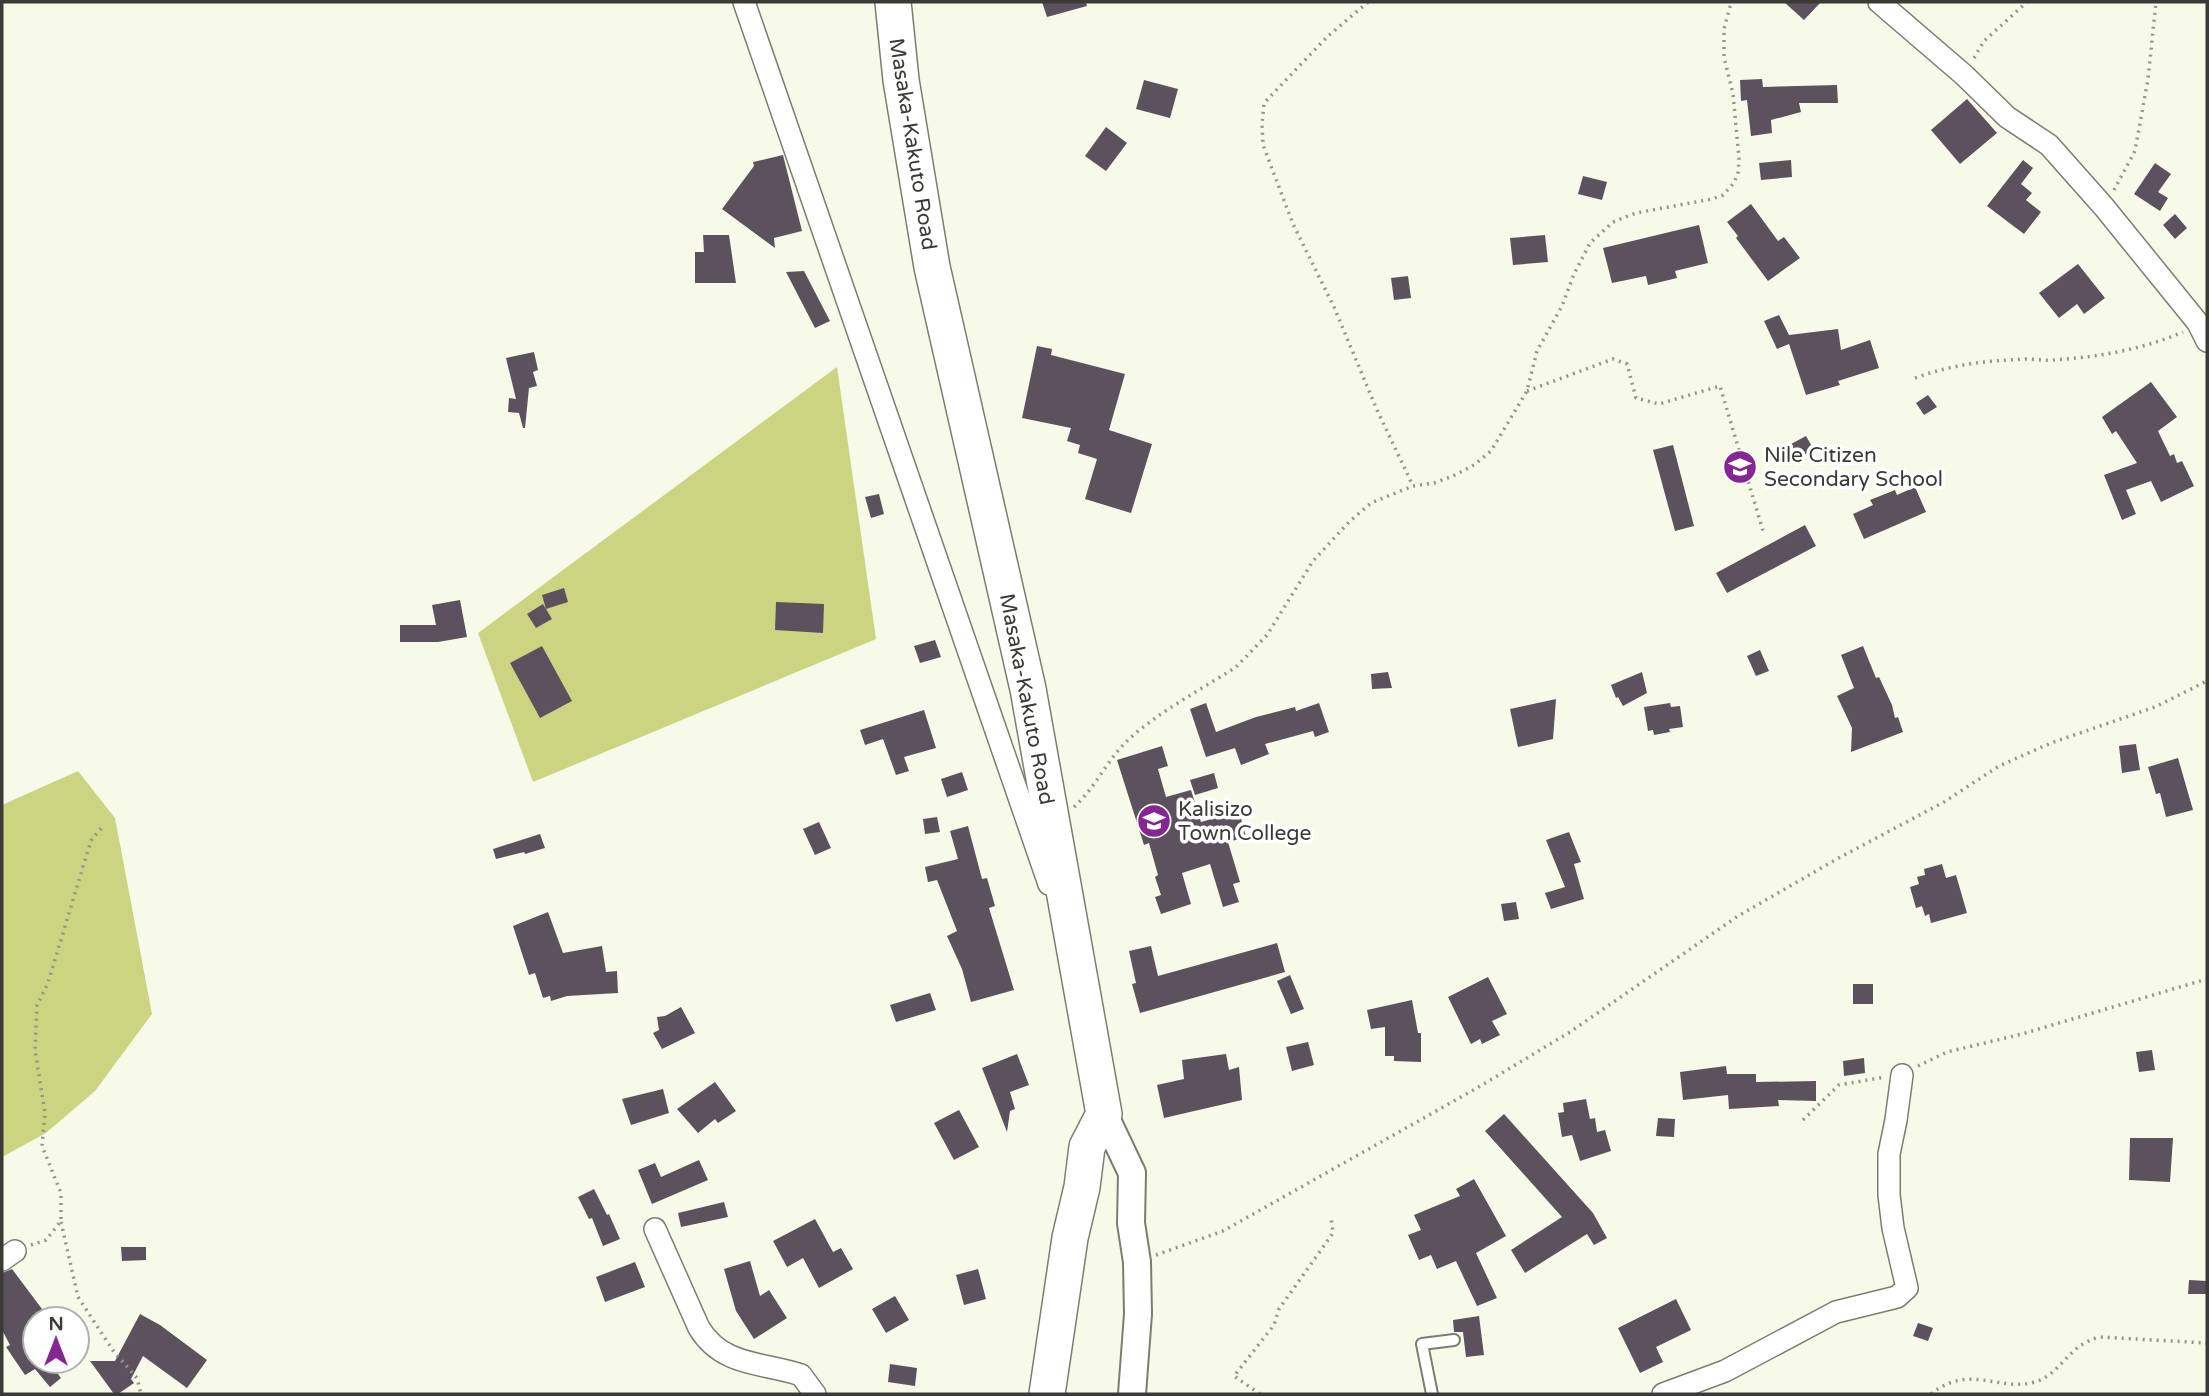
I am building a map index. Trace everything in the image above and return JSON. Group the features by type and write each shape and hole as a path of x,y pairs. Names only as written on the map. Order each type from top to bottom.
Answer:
{"highway":[{"name":"Masaka-Kakuto Road","path":"893,2 901,80 932,267 1028,689 1104,1114"},
{"path":"1047,1394 1070,1238 1082,1187 1087,1147 1104,1114"}],"street":[{"path":"744,2 1074,956"},
{"path":"1879,2 1964,75 2007,117 2049,145 2104,207 2203,332"},
{"path":"1663,1394 1725,1371 1836,1312 1903,1294 1907,1288 1893,1228 1889,1195 1889,1154 1902,1075"},
{"path":"1104,1114 1121,1144 1132,1173 1131,1223 1137,1262 1138,1314 1132,1394"},
{"path":"655,1229 707,1341 719,1352 734,1359 801,1375 815,1394"}],"lane":[{"path":"1432,1394 1422,1344 1454,1340"}],"path":[{"path":"1368,2 1327,37 1264,103 1263,145 1293,225 1334,307 1377,410 1413,486"},
{"path":"1052,827 1079,803 1113,755 1130,737 1236,667 1252,653 1267,635 1313,561 1349,522 1371,503 1413,486 1454,476 1491,451 1527,391 1538,351 1562,306 1590,243 1613,222 1636,213 1712,199 1723,195 1733,184 1738,174 1739,158 1733,94 1724,57 1724,29 1734,2"},
{"path":"1964,75 1984,41 2027,2"},
{"path":"2104,207 2135,151 2148,79 2156,2"},
{"path":"1915,378 1947,367 1975,362 2052,360 2124,352 2185,332 2203,332"},
{"path":"1527,391 1613,359 1626,364 1636,398 1659,404 1720,386 1763,531"},
{"path":"1137,1262 1223,1231 1388,1139 1570,1032 1738,916 1944,802 1999,766 2051,743 2155,707 2207,681"},
{"path":"104,825 92,839 48,983 37,1005 35,1050 45,1113 42,1146 61,1193 61,1221 78,1297 114,1352 137,1378 141,1394"},
{"path":"1803,1120 1839,1085 1902,1075 1947,1052 2022,1034 2207,979"},
{"path":"1260,1394 1234,1376 1274,1325 1279,1310 1333,1233 1331,1217"},
{"path":"9,1255 46,1240 61,1221"},
{"path":"1931,1394 1950,1382 1969,1378 2022,1384 2039,1380 2053,1371 2086,1340 2100,1337 2207,1343"}],"green space":[{"path":"837,367 876,639 533,782 478,633"},
{"path":"78,771 115,818 152,1014 95,1091 46,1133 2,1157 2,805"}],"building":[{"path":"1042,2 1086,2 1087,6 1047,17"},
{"path":"1784,2 1821,2 1804,20"},
{"path":"1762,79 1763,87 1837,85 1838,103 1799,103 1801,112 1771,120 1772,133 1751,136 1747,100 1741,101 1740,80"},
{"path":"1144,80 1178,89 1170,118 1136,109"},
{"path":"1967,99 1997,133 1960,164 1931,130"},
{"path":"1106,127 1127,143 1106,171 1085,156"},
{"path":"783,155 802,231 774,238 775,248 722,209 754,166 753,162"},
{"path":"1791,160 1792,177 1761,180 1759,163"},
{"path":"2023,160 2033,168 2021,184 2032,193 2026,200 2041,212 2024,234 1987,206"},
{"path":"2155,163 2171,174 2158,192 2168,198 2160,211 2134,194"},
{"path":"1583,176 1607,182 1602,200 1578,194"},
{"path":"1751,204 1778,241 1784,237 1800,258 1768,281 1727,222"},
{"path":"2175,214 2187,228 2175,239 2163,225"},
{"path":"1699,225 1708,263 1675,271 1677,278 1648,285 1646,276 1612,283 1603,248"},
{"path":"703,235 729,235 736,283 695,283 695,252 704,252"},
{"path":"1545,235 1548,262 1513,265 1510,238"},
{"path":"2078,264 2105,298 2084,314 2077,304 2059,318 2039,293"},
{"path":"804,271 830,321 815,328 786,272"},
{"path":"1408,276 1411,298 1394,300 1391,278"},
{"path":"1779,315 1789,335 1838,329 1841,350 1870,340 1879,368 1838,381 1840,385 1806,395 1789,344 1777,349 1764,321"},
{"path":"1037,346 1052,349 1051,355 1125,374 1109,430 1152,444 1131,513 1085,499 1097,459 1078,453 1080,445 1067,441 1071,428 1022,418"},
{"path":"534,352 538,370 533,372 537,386 529,388 523,428 519,413 508,412 509,398 516,399 506,358"},
{"path":"2151,382 2177,417 2158,431 2170,456 2174,454 2177,463 2182,461 2194,486 2161,502 2151,481 2126,490 2136,514 2122,520 2104,475 2137,463 2116,431 2112,434 2102,417"},
{"path":"1928,395 1937,407 1924,415 1916,403"},
{"path":"1806,436 1814,450 1797,458 1791,444"},
{"path":"1673,445 1694,526 1675,531 1653,450"},
{"path":"1915,487 1926,512 1864,539 1853,514 1873,505 1870,500 1895,490 1897,495"},
{"path":"879,494 884,514 871,518 865,497"},
{"name":"Nile Citizen Secondary School","path":"1805,525 1816,546 1727,593 1716,573"},
{"path":"564,588 568,602 546,609 542,595"},
{"path":"460,600 467,637 438,642 400,642 400,625 436,625 432,605"},
{"path":"776,602 824,604 823,633 775,630"},
{"path":"543,604 552,619 536,628 527,614"},
{"path":"935,640 941,657 920,663 914,646"},
{"path":"542,646 572,701 540,718 510,663"},
{"path":"1863,646 1903,732 1851,752 1852,728 1837,696 1854,688 1841,655"},
{"path":"1760,650 1769,671 1756,676 1747,656"},
{"path":"1388,672 1392,688 1372,689 1371,674"},
{"path":"1642,672 1647,693 1623,706 1618,697 1616,698 1611,685"},
{"path":"1556,699 1553,739 1518,747 1510,709"},
{"path":"1206,703 1216,732 1256,717 1295,707 1296,711 1319,703 1329,732 1315,737 1313,731 1265,744 1269,754 1241,765 1235,748 1206,757 1190,709"},
{"path":"1670,703 1671,707 1680,706 1683,727 1654,735 1653,730 1648,731 1644,707"},
{"path":"924,710 936,748 904,757 909,771 896,775 883,739 865,745 860,730"},
{"path":"2136,744 2140,770 2122,773 2119,746"},
{"path":"1162,746 1168,766 1158,769 1166,797 1191,790 1201,822 1239,811 1246,837 1228,842 1240,882 1233,884 1239,902 1223,907 1210,864 1182,873 1191,904 1161,914 1155,897 1161,895 1155,877 1158,875 1149,843 1144,845 1117,760"},
{"path":"2178,758 2193,810 2166,817 2160,793 2156,794 2148,767"},
{"path":"962,772 968,790 947,797 941,779"},
{"path":"1214,773 1218,788 1195,795 1190,780"},
{"path":"937,817 940,832 925,834 923,819"},
{"path":"819,822 831,848 815,855 803,829"},
{"path":"968,826 982,879 987,878 995,906 989,908 1014,990 971,1002 962,969 947,936 957,931 937,880 928,882 925,867 958,859 950,831"},
{"path":"1569,832 1581,862 1574,864 1584,899 1551,909 1545,893 1565,887 1546,840"},
{"path":"540,834 545,848 496,859 493,849"},
{"path":"1942,864 1946,878 1956,875 1967,913 1931,923 1929,914 1925,916 1922,906 1916,908 1910,887 1919,884 1917,877 1925,875 1924,869"},
{"path":"1516,902 1519,919 1504,921 1501,904"},
{"path":"548,912 563,953 602,946 606,972 617,971 618,993 567,996 551,1001 550,996 543,998 535,973 529,975 513,926"},
{"path":"1277,943 1285,972 1140,1013 1132,984 1136,983 1129,951 1151,946 1158,976"},
{"path":"1290,975 1304,1009 1291,1014 1277,981"},
{"path":"1488,977 1507,1014 1492,1021 1500,1035 1482,1044 1480,1039 1471,1044 1448,997"},
{"path":"1853,984 1873,984 1873,1004 1853,1004"},
{"path":"930,993 936,1010 896,1022 890,1005"},
{"path":"1412,1000 1418,1033 1421,1033 1421,1062 1394,1061 1394,1056 1385,1056 1385,1027 1371,1029 1367,1010"},
{"path":"681,1007 695,1033 662,1049 653,1033 659,1030 657,1017 665,1016"},
{"path":"1308,1042 1314,1065 1292,1071 1286,1047"},
{"path":"2152,1050 2155,1070 2139,1072 2136,1052"},
{"path":"1017,1054 1029,1085 1010,1092 1015,1109 1010,1111 1007,1132 982,1068"},
{"path":"1226,1054 1229,1070 1239,1067 1242,1100 1164,1118 1157,1085 1184,1079 1182,1060"},
{"path":"1864,1058 1865,1073 1844,1076 1843,1061"},
{"path":"1726,1066 1727,1074 1756,1074 1756,1082 1816,1081 1816,1101 1778,1100 1779,1106 1729,1109 1728,1095 1683,1100 1680,1072"},
{"path":"715,1082 736,1111 718,1123 715,1119 698,1133 677,1109"},
{"path":"663,1089 669,1113 631,1125 622,1099"},
{"path":"1586,1099 1590,1119 1595,1118 1597,1132 1605,1130 1611,1151 1580,1161 1572,1135 1562,1137 1558,1113 1564,1112 1563,1103"},
{"path":"959,1110 979,1147 954,1160 934,1123"},
{"path":"1504,1114 1593,1213 1607,1238 1594,1245 1587,1234 1525,1273 1511,1250 1562,1217 1485,1131"},
{"path":"1658,1118 1675,1119 1674,1137 1656,1136"},
{"path":"2130,1138 2173,1138 2170,1182 2129,1180"},
{"path":"699,1160 708,1180 652,1204 638,1170 655,1163 661,1177"},
{"path":"1474,1179 1506,1236 1476,1253 1497,1298 1477,1306 1456,1261 1437,1269 1431,1255 1419,1260 1408,1235 1421,1230 1414,1215 1460,1196 1456,1189"},
{"path":"594,1189 620,1239 603,1246 592,1218 589,1219 578,1197"},
{"path":"724,1202 728,1217 681,1227 678,1213"},
{"path":"815,1219 833,1252 841,1248 853,1269 819,1288 803,1258 787,1267 773,1241"},
{"path":"121,1247 146,1247 146,1260 122,1261"},
{"path":"750,1261 760,1296 769,1290 787,1318 754,1339 736,1311 724,1269"},
{"path":"635,1262 645,1287 605,1302 596,1277"},
{"path":"12,1269 39,1305 21,1305 21,1369 6,1347 10,1345 2,1330 2,1273"},
{"path":"978,1269 986,1299 964,1305 956,1275"},
{"path":"2189,1280 2207,1281 2207,1294 2188,1294"},
{"path":"895,1296 909,1320 886,1333 872,1309"},
{"path":"1676,1299 1691,1330 1656,1347 1663,1362 1640,1373 1618,1328"},
{"path":"140,1314 160,1325 207,1360 187,1388 143,1356 131,1379 134,1383 118,1394 114,1394 91,1362 115,1361"},
{"path":"1479,1316 1484,1355 1466,1357 1463,1332 1454,1332 1453,1320"},
{"path":"1918,1323 1933,1328 1928,1341 1913,1336"},
{"path":"890,1364 917,1368 915,1386 888,1382"},
{"path":"40,1375 59,1375 61,1378 50,1387"}],"place":[{"name":"Nile Citizen Secondary School","path":"1740,467"},
{"name":"Kalisizo Town College","path":"1154,821"}]}
